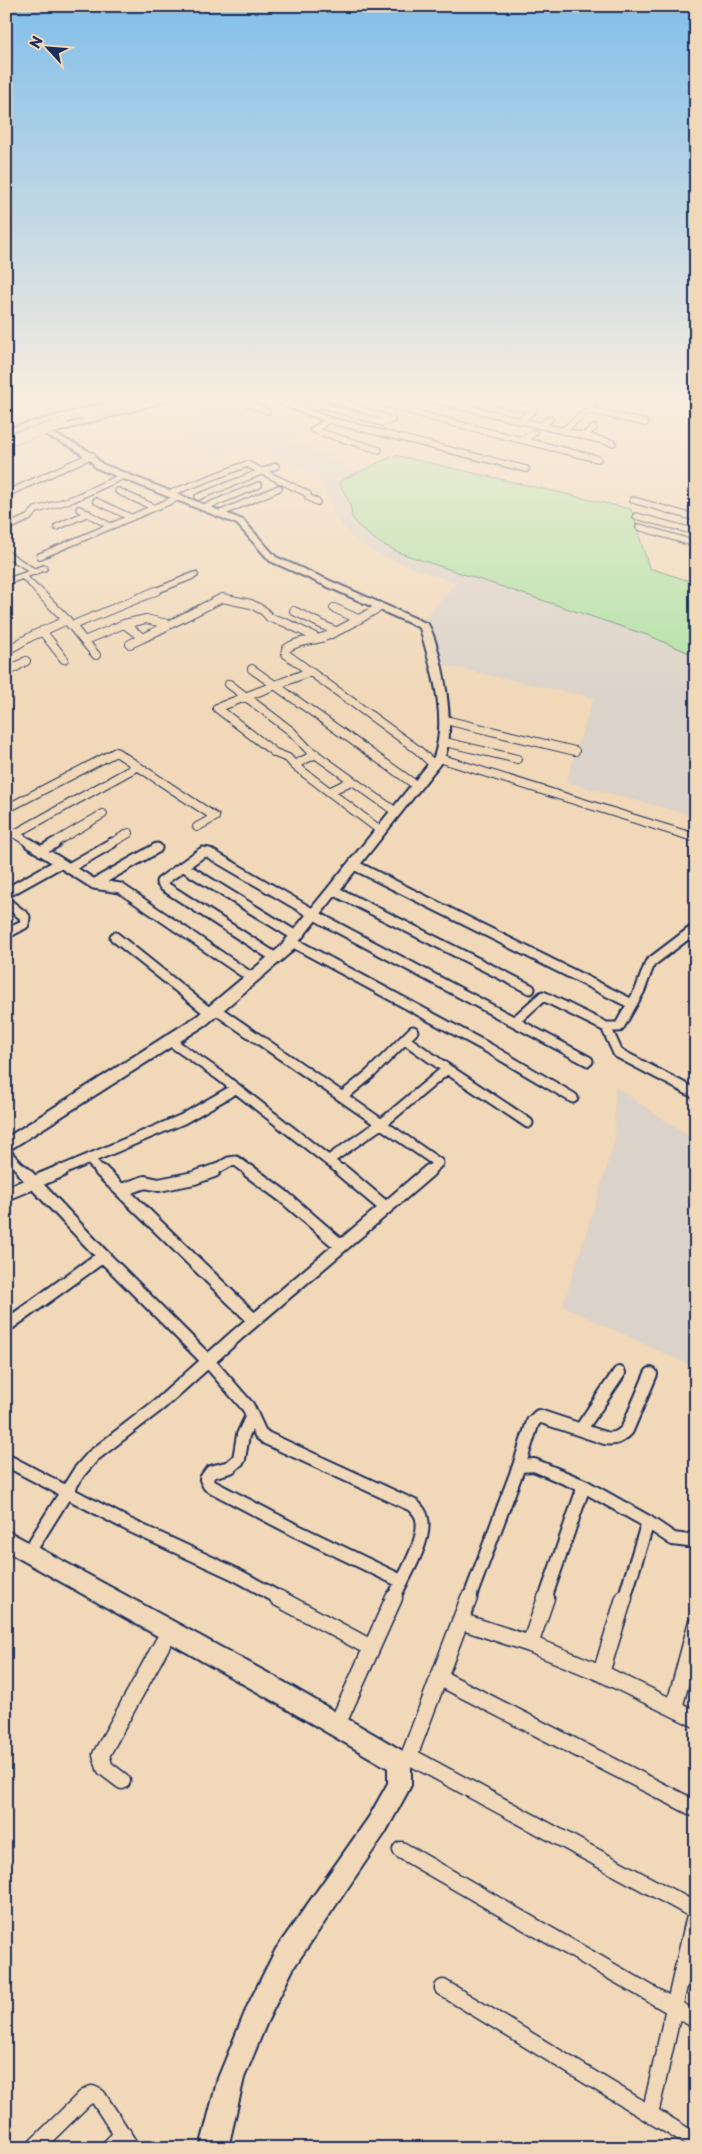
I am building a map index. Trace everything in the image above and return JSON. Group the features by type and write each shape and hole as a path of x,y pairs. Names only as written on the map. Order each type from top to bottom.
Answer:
{"street":[{"path":"61,499 110,526"},
{"path":"6,528 28,518 30,514 38,509 72,499"},
{"path":"94,499 130,517"},
{"path":"135,499 153,507"},
{"path":"40,556 169,499"},
{"path":"6,1146 212,1011 276,958 294,939 437,762 445,742 445,720 425,626 273,560 244,524 184,499"},
{"path":"205,507 226,499"},
{"path":"219,514 255,499"},
{"path":"311,499 317,502"},
{"path":"633,500 696,518"},
{"path":"57,527 88,513"},
{"path":"636,516 696,532"},
{"path":"639,527 696,544"},
{"path":"696,551 693,554 696,555"},
{"path":"7,554 35,572"},
{"path":"6,582 44,568"},
{"path":"6,651 42,631 69,623 195,574"},
{"path":"23,576 69,623 96,655"},
{"path":"130,644 222,598 252,604 264,611 270,618 284,622 315,637 322,638 380,607"},
{"path":"334,608 358,619"},
{"path":"294,611 335,631"},
{"path":"84,641 137,619 167,624"},
{"path":"124,624 143,638"},
{"path":"42,631 64,659"},
{"path":"315,637 291,646 286,649 286,654 437,762 696,838"},
{"path":"6,673 26,661"},
{"path":"252,669 417,786"},
{"path":"309,672 217,708 275,753 288,758 294,765 381,831"},
{"path":"229,684 291,731 316,754 396,812"},
{"path":"445,720 575,751"},
{"path":"445,742 517,759"},
{"path":"6,809 112,753 119,754 215,817 197,827"},
{"path":"294,765 316,754"},
{"path":"15,834 138,766"},
{"path":"329,792 351,780"},
{"path":"41,851 103,814"},
{"path":"6,828 94,884 120,888 252,978"},
{"path":"69,868 129,833"},
{"path":"94,884 157,848"},
{"path":"276,958 215,917 164,886 161,882 203,852 209,853 314,914 588,1061"},
{"path":"6,893 60,863"},
{"path":"354,865 632,1004"},
{"path":"184,867 294,939 574,1098"},
{"path":"333,890 530,989"},
{"path":"6,902 25,917 24,924 6,934"},
{"path":"515,1021 543,996 606,1027 619,1026 640,990 650,963 696,928"},
{"path":"29,1552 79,1472 93,1456 160,1404 254,1320 438,1163 342,1096 212,1011 115,937"},
{"path":"606,1027 618,1053 696,1094"},
{"path":"342,1096 370,1074 413,1031"},
{"path":"170,1040 219,1075 329,1160 386,1208"},
{"path":"410,1043 528,1123"},
{"path":"329,1160 381,1123 447,1069"},
{"path":"6,1194 183,1119 235,1089"},
{"path":"6,1153 103,1256 208,1361 248,1408 260,1433 266,1438 414,1506 420,1511 424,1527 337,1725"},
{"path":"89,1159 254,1320"},
{"path":"122,1190 145,1182 159,1185 206,1175 229,1162 236,1161 270,1186 341,1246"},
{"path":"6,1326 103,1256"},
{"path":"581,1429 619,1373"},
{"path":"214,2148 231,2078 257,2014 285,1958 377,1825 399,1785 405,1759 440,1678 536,1418 544,1417 614,1440 622,1436 627,1430 651,1374"},
{"path":"252,1416 243,1435 239,1459 230,1467 212,1472 206,1479 209,1485 293,1530 401,1581"},
{"path":"6,1460 129,1525 235,1574 370,1648"},
{"path":"518,1466 534,1465 584,1486 648,1522 673,1539 693,1540"},
{"path":"530,1644 584,1486"},
{"path":"601,1673 648,1522"},
{"path":"6,1540 337,1725 696,1911 650,2114"},
{"path":"460,1621 530,1644 601,1673 696,1719"},
{"path":"674,1708 696,1625"},
{"path":"122,1781 108,1771 101,1763 101,1755 170,1630"},
{"path":"440,1678 696,1809"},
{"path":"401,1850 696,2020"},
{"path":"442,1988 696,2142"},
{"path":"34,2148 85,2098 92,2094 98,2097 127,2141 109,2148"}],"shaded area":[{"path":"329,499 347,499 355,522 366,534 378,543 409,556 650,636 696,656 696,816 566,782 594,698 438,664 424,619 456,583 391,560 365,547 352,537 335,517"},
{"path":"615,1087 696,1141 696,1368 563,1306 615,1141"}],"green space":[{"path":"347,499 585,499 631,509 649,568 696,583 696,656 650,636 400,553 378,542 358,526 352,517"}]}
